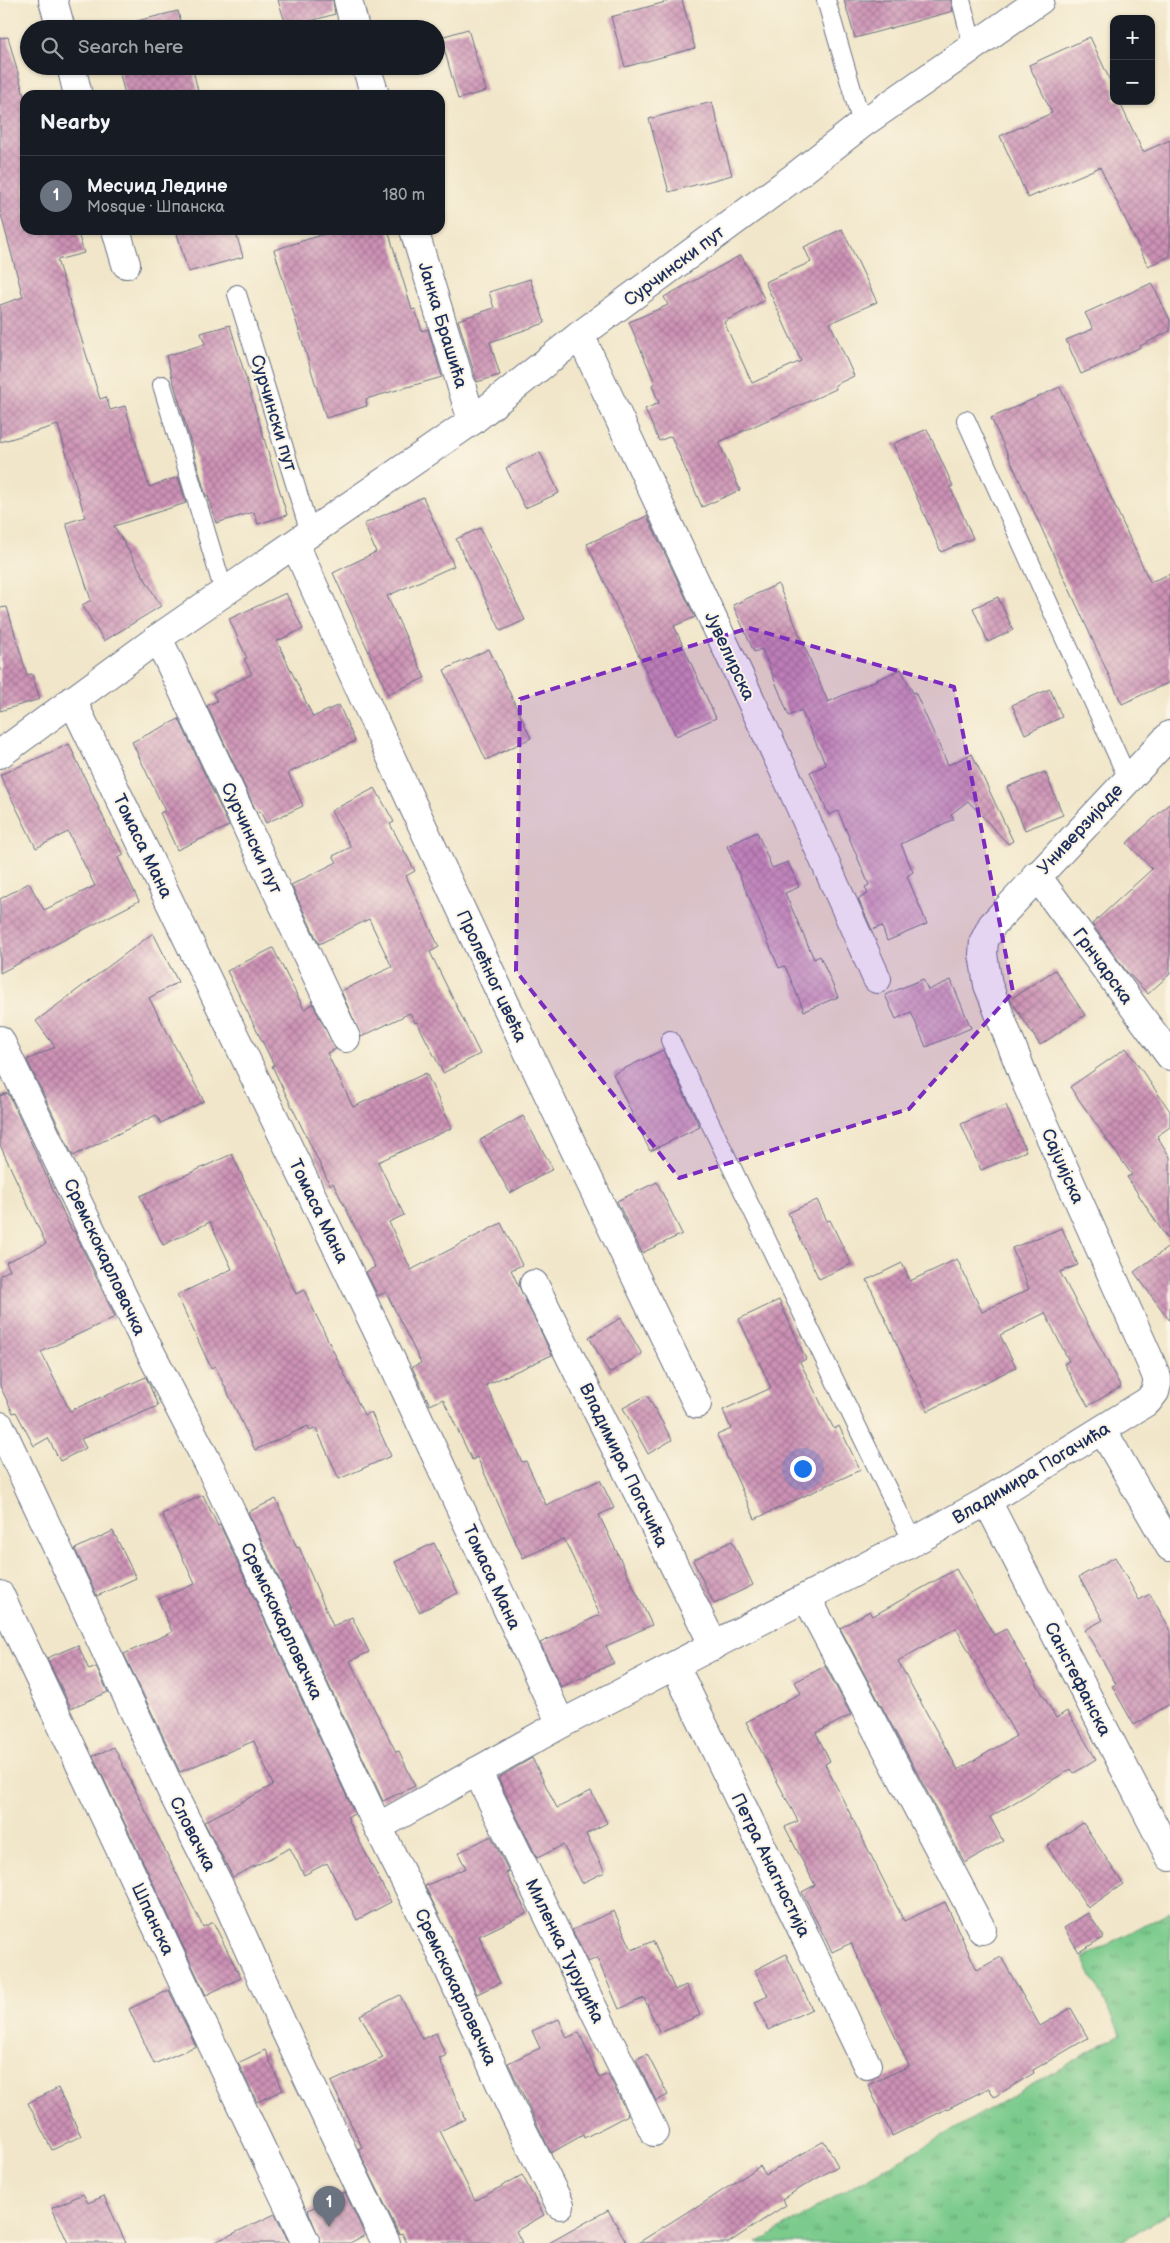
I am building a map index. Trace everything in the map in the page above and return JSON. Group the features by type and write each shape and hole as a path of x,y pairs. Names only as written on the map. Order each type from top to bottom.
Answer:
{"street":[{"path":"53,0 59,20"},
{"path":"348,0 354,20"},
{"name":"Сурчински пут","path":"0,754 158,638 472,421 580,335 785,184 862,124 1040,0"},
{"path":"73,75 77,90"},
{"path":"369,75 373,90"},
{"path":"117,235 126,264"},
{"name":"Јанка Брашића","path":"416,235 472,421"},
{"name":"Јувелирска","path":"580,335 790,784 877,979"},
{"name":"Пролећног цвећа","path":"303,539 444,873 696,1404"},
{"name":"Сурчински пут","path":"158,638 346,1038"},
{"name":"Томаса Мана","path":"72,700 389,1355 561,1724"},
{"name":"Универзијаде","path":"992,926 1036,876 1170,735"},
{"name":"Грнчарска","path":"1036,876 1170,1056"},
{"name":"Сајџијска","path":"992,926 984,941 983,954 988,985 1027,1085 1152,1363 1157,1384 1155,1392 1148,1401"},
{"name":"Сремскокарловачка","path":"0,1040 140,1334 211,1469 378,1827 440,1948 509,2103 560,2205"},
{"name":"Владимира Погачића","path":"534,1284 714,1646"},
{"name":"Владимира Погачића","path":"378,1827 561,1724 913,1542 987,1501 1103,1431 1148,1401"},
{"name":"Словачка","path":"0,1426 172,1792 225,1897 283,2026 386,2243"},
{"path":"1103,1431 1170,1547"},
{"name":"Санстефанска","path":"987,1501 1170,1857"},
{"name":"Шпанска","path":"0,1595 306,2243"},
{"path":"807,1598 982,1930"},
{"name":"Петра Анагностија","path":"675,1666 866,2065"},
{"name":"Миленка Турудића","path":"477,1771 654,2132"}],"lane":[{"path":"826,0 862,124"},
{"path":"961,0 973,47"},
{"name":"Сурчински пут","path":"237,294 303,539"},
{"path":"162,386 224,592"},
{"path":"966,420 1128,779"},
{"path":"670,1040 913,1542"}],"highlighted area":[{"path":"749,628 954,687 1013,992 909,1109 679,1178 516,971 520,699"}],"green space":[{"path":"1170,1911 1170,2213 1118,2243 757,2243 1121,2034 1083,1958"}],"building":[{"path":"278,0 333,0 335,14 314,20 284,20"},
{"path":"673,0 682,0 695,48 625,67 611,17"},
{"path":"844,0 951,0 953,11 855,38"},
{"path":"178,11 180,20 141,20"},
{"path":"468,29 486,91 458,99 445,52 445,36"},
{"path":"8,37 23,90 20,90 20,235 79,235 84,253 57,260 100,399 106,397 110,410 125,406 149,487 178,477 186,503 114,526 161,606 104,641 82,605 91,600 66,523 85,517 58,425 0,442 0,305 23,297 0,211 0,38"},
{"path":"1090,37 1110,80 1110,105 1121,105 1143,152 1170,140 1170,256 1148,266 1100,167 1028,198 1000,136 1052,113 1029,65"},
{"path":"120,75 194,75 198,90 124,90"},
{"path":"712,102 732,175 669,192 649,119"},
{"path":"842,229 877,302 830,323 854,376 835,385 836,389 719,442 740,490 702,507 671,436 659,441 645,409 659,403 652,385 655,383 629,322 668,305 664,297 741,255 765,300 724,322 752,383 801,361 765,282 811,262 804,247"},
{"path":"177,235 236,235 243,257 188,272"},
{"path":"321,235 390,235 412,310 415,309 422,331 428,329 442,377 366,399 367,406 326,418 274,250"},
{"path":"530,279 545,323 490,342 500,375 477,382 458,320 494,308 489,292"},
{"path":"1152,283 1170,320 1170,331 1141,347 1081,374 1066,340 1093,329 1085,313"},
{"path":"230,325 287,515 258,524 254,512 216,523 208,496 206,496 166,356 205,344 201,333"},
{"path":"1060,387 1150,582 1170,574 1170,682 1122,704 991,418"},
{"path":"927,429 953,486 950,487 973,538 941,552 893,444"},
{"path":"540,452 559,493 525,508 506,468"},
{"path":"423,497 454,566 387,596 425,678 388,694 333,573 376,552 364,524"},
{"path":"647,516 695,617 674,626 716,718 676,736 587,544"},
{"path":"480,528 525,620 501,631 456,539"},
{"path":"778,584 828,702 901,669 913,693 915,692 948,765 972,754 1013,841 1008,844 968,801 951,814 954,819 901,844 913,872 907,876 927,924 887,941 882,926 872,930 858,899 868,894 865,887 869,885 838,811 829,815 810,772 826,765 801,710 789,716 762,649 754,652 733,605"},
{"path":"286,593 303,629 277,641 313,717 339,705 355,741 288,773 303,806 266,823 260,811 257,813 207,706 217,701 213,693 252,674 244,659 247,658 229,619"},
{"path":"998,597 1013,630 988,642 973,608"},
{"path":"7,607 27,675 32,674 40,699 0,711 0,608"},
{"path":"489,649 531,738 486,760 444,670"},
{"path":"1050,689 1062,717 1025,734 1012,705"},
{"path":"179,719 229,826 177,850 160,813 165,811 132,742"},
{"path":"69,744 111,834 124,855 118,858 139,901 0,973 0,899 29,883 44,910 95,886 68,832 36,848 0,775"},
{"path":"1045,772 1063,815 1025,830 1007,787"},
{"path":"375,788 394,822 390,824 415,871 406,876 439,947 430,952 480,1054 443,1073 417,1022 415,1023 410,1013 361,1037 341,991 392,967 369,919 319,944 291,885 337,862 333,856 351,847 331,811"},
{"path":"1170,803 1170,974 1148,994 1126,971 1092,924 1152,869 1127,843"},
{"path":"757,832 772,868 788,862 799,887 785,893 814,959 820,956 838,997 804,1011 785,966 779,968 727,846"},
{"path":"153,933 178,982 149,998 204,1101 161,1123 156,1115 73,1156 27,1060 55,1047 36,1021"},
{"path":"273,948 304,1009 313,1004 336,1049 327,1053 353,1107 426,1073 452,1128 378,1162 404,1215 389,1222 411,1270 501,1223 522,1265 511,1270 552,1355 486,1385 522,1462 526,1461 546,1505 600,1480 614,1508 599,1515 652,1625 606,1646 614,1663 561,1687 540,1643 600,1615 564,1539 523,1558 477,1457 472,1460 443,1399 430,1405 412,1367 421,1363 386,1292 378,1296 366,1272 375,1267 333,1183 330,1185 272,1066 274,1065 227,971"},
{"path":"1055,970 1085,1015 1040,1045 1010,999"},
{"path":"923,979 928,990 951,980 971,1028 926,1047 911,1012 896,1019 885,995"},
{"path":"1126,1048 1170,1111 1170,1127 1157,1136 1170,1157 1170,1243 1127,1177 1132,1175 1070,1087"},
{"path":"663,1050 700,1127 650,1151 613,1074"},
{"path":"8,1093 72,1231 74,1231 115,1317 41,1352 70,1411 146,1377 158,1406 81,1439 86,1448 60,1461 48,1438 34,1446 16,1412 13,1413 0,1386 0,1275 10,1270 6,1262 46,1244 0,1145 0,1096"},
{"path":"1006,1105 1026,1151 981,1170 961,1124"},
{"path":"523,1116 553,1169 510,1193 480,1140"},
{"path":"232,1154 296,1294 304,1290 364,1415 371,1412 391,1456 339,1479 316,1428 310,1431 308,1426 255,1450 215,1366 211,1368 177,1295 232,1269 210,1222 163,1245 140,1196"},
{"path":"657,1182 682,1234 642,1253 617,1201"},
{"path":"817,1200 827,1221 830,1220 851,1264 819,1279 788,1213"},
{"path":"1062,1228 1078,1265 1060,1272 1121,1387 1088,1406 1064,1364 1069,1361 1045,1313 1000,1335 1016,1367 928,1411 867,1280 902,1263 910,1281 957,1259 982,1312 1029,1289 1012,1248"},
{"path":"1170,1246 1170,1321 1134,1272"},
{"path":"779,1300 806,1359 800,1362 834,1429 839,1426 860,1470 755,1519 717,1435 731,1429 723,1410 771,1388 739,1319"},
{"path":"621,1318 642,1354 609,1373 589,1337"},
{"path":"647,1395 672,1440 648,1454 623,1408"},
{"path":"203,1495 218,1526 220,1525 355,1814 347,1817 391,1902 357,1920 327,1863 304,1875 290,1848 233,1877 204,1822 273,1785 254,1741 180,1772 124,1654 172,1632 158,1599 195,1584 162,1514"},
{"path":"276,1499 333,1626 352,1617 369,1652 350,1661 396,1752 399,1751 415,1786 383,1801 248,1512"},
{"path":"113,1531 136,1578 97,1596 75,1549"},
{"path":"732,1541 753,1585 714,1604 693,1560"},
{"path":"434,1543 458,1593 419,1612 395,1562"},
{"path":"1115,1557 1139,1600 1150,1594 1170,1629 1170,1704 1134,1725 1112,1686 1116,1684 1085,1630 1103,1620 1079,1577"},
{"path":"956,1569 994,1635 1006,1629 1056,1718 1067,1711 1096,1759 1074,1773 1071,1769 990,1817 1003,1841 965,1863 840,1628 870,1611 873,1616","holes":["956,1628 1016,1736 958,1770 898,1661"]},
{"path":"78,1645 89,1670 96,1667 108,1692 71,1708 47,1658"},
{"path":"825,1666 851,1715 816,1733 830,1761 825,1764 904,1921 945,1902 977,1970 1001,1957 1040,2026 1071,2008 1088,2038 1033,2070 1034,2073 994,2097 989,2088 892,2136 868,2085 909,2066 851,1943 832,1952 802,1892 815,1885 785,1827 798,1821 746,1722 801,1693 795,1682"},
{"path":"114,1747 203,1927 213,1922 241,1978 206,1995 93,1756"},
{"path":"532,1758 557,1808 591,1791 607,1823 586,1834 605,1872 582,1883 563,1845 537,1858 498,1778"},
{"path":"1083,1823 1123,1884 1088,1908 1047,1846"},
{"path":"491,1836 509,1872 506,1873 527,1913 479,1936 500,1983 477,1994 425,1886 466,1868 458,1853"},
{"path":"614,1911 632,1950 653,1941 675,1990 686,1985 700,2015 660,2033 644,1998 619,2009 597,1958 588,1962 572,1930"},
{"path":"1088,1913 1104,1937 1079,1952 1064,1928"},
{"path":"786,1954 812,2009 768,2030 755,2002 768,1996 755,1970"},
{"path":"169,1990 196,2046 154,2064 129,2009"},
{"path":"400,1995 422,2039 436,2033 446,2056 439,2058 465,2119 440,2131 475,2201 522,2175 544,2215 516,2231 522,2243 407,2243 402,2233 399,2234 358,2149 362,2147 331,2082 383,2058 360,2015"},
{"path":"559,2019 567,2038 579,2032 599,2078 608,2074 628,2115 584,2138 583,2135 551,2153 508,2063 540,2048 532,2031"},
{"path":"265,2050 283,2090 257,2102 238,2063"},
{"path":"647,2054 668,2095 656,2101 636,2059"},
{"path":"58,2088 81,2136 52,2150 28,2103"},
{"path":"824,2141 838,2166 782,2199 786,2205 728,2243 638,2243 760,2166 766,2175"},
{"path":"345,2192 365,2235 350,2243 321,2243 308,2210"},
{"path":"83,2194 88,2203 104,2196 126,2243 68,2243 52,2208"},
{"path":"608,2210 627,2243 549,2243"},
{"path":"275,2214 289,2243 213,2243"}],"place":[{"name":"Месџид Ледине","path":"329,2227"}]}
